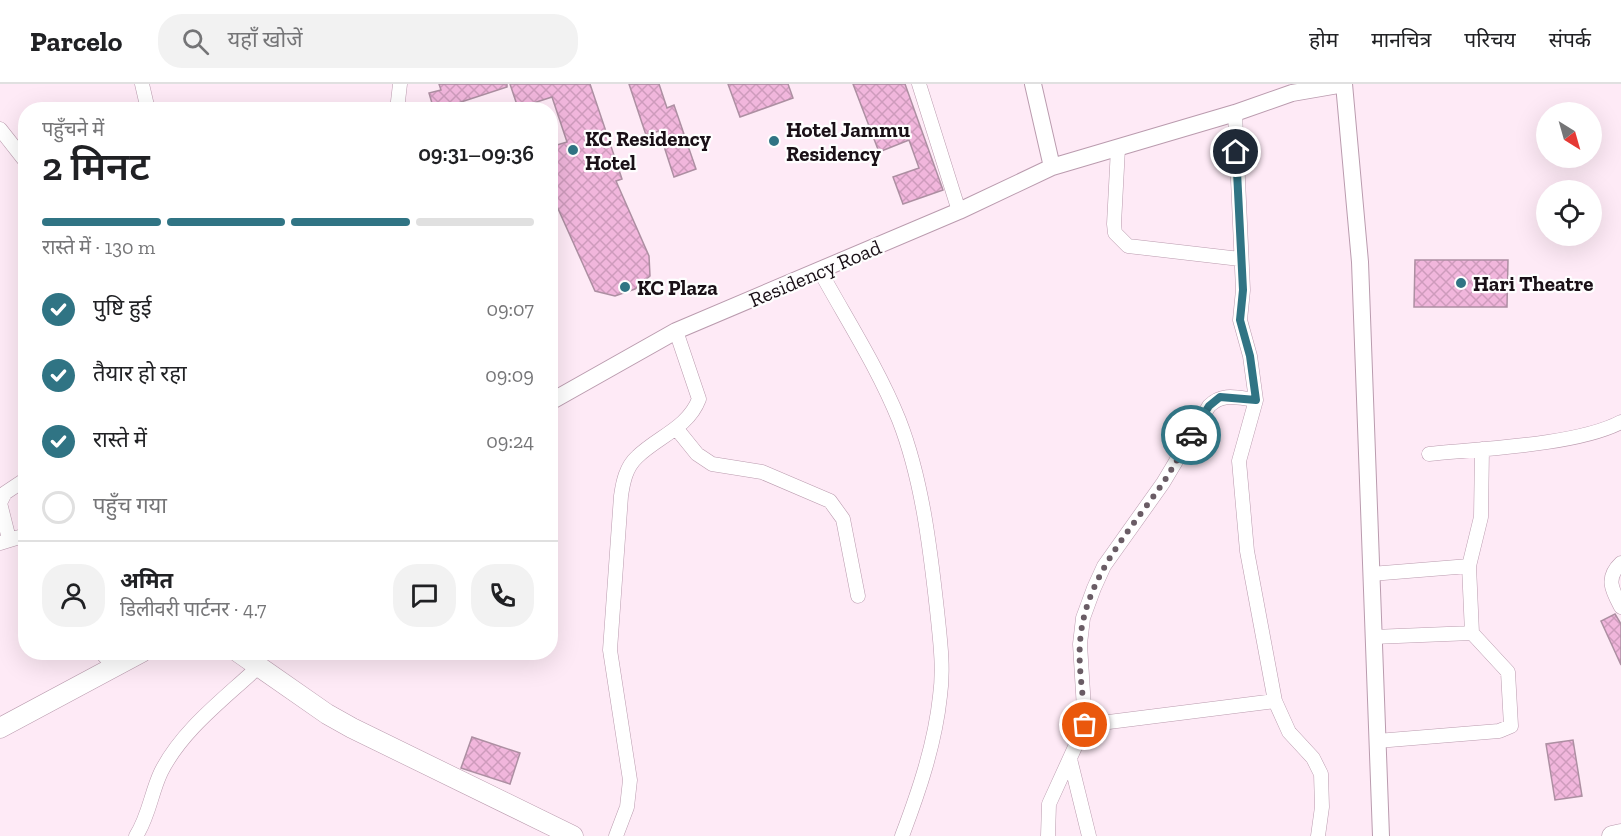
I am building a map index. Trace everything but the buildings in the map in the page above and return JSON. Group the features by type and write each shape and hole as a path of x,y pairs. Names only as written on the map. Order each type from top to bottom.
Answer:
{"main road":[{"path":"0,728 107,660"},
{"path":"248,660 352,728 573,836"},
{"path":"1612,836 1621,834"}],"street":[{"path":"142,84 146,102"},
{"path":"398,102 400,84"},
{"path":"919,84 959,211"},
{"path":"1033,84 1052,167"},
{"path":"1344,84 1360,262 1381,836"},
{"name":"Residency Road","path":"558,397 676,331 959,211 1052,167 1235,113 1289,89 1344,84"},
{"path":"1235,113 1239,259 1243,290 1240,320 1250,356 1256,400 1239,460 1247,551 1275,701 1289,732 1313,758 1321,774 1322,807 1318,836"},
{"path":"0,129 18,152"},
{"path":"1118,148 1114,224 1115,233 1121,241 1139,248 1239,259"},
{"path":"820,271 885,389 899,420 908,446 930,546 941,653 941,693 934,732 902,836"},
{"path":"616,836 627,807 630,780 610,650 621,496 625,475 636,458 691,414 699,399 676,331"},
{"path":"1048,836 1049,804 1085,725 1080,644 1083,618 1104,566 1163,483 1209,406 1220,397 1226,396 1256,400"},
{"path":"1429,454 1568,437 1600,430 1621,422"},
{"path":"676,428 697,454 712,464 762,472 830,501 843,519 858,596"},
{"path":"1377,741 1500,731 1511,726 1508,672 1472,633 1469,566 1481,517 1482,449"},
{"path":"4,541 2,498 18,485"},
{"path":"1621,563 1611,575 1610,582 1621,607"},
{"path":"1371,574 1469,566"},
{"path":"1373,637 1472,633"},
{"path":"136,836 144,821 160,774 171,755 185,737 257,668"},
{"path":"1085,725 1275,701"},
{"path":"1070,759 1089,836"}],"way so far":[{"path":"1085,725 1080,644 1083,618 1104,566 1163,483 1191,435"}],"place":[{"name":"Hotel Jammu Residency","path":"774,141"},
{"name":"KC Residency Hotel","path":"573,150"},
{"name":"Hari Theatre","path":"1461,283"},
{"name":"KC Plaza","path":"625,287"}],"route":[{"path":"1191,435 1214,400 1226,396 1256,400 1250,356 1240,320 1243,290 1239,259 1236,152"}]}
